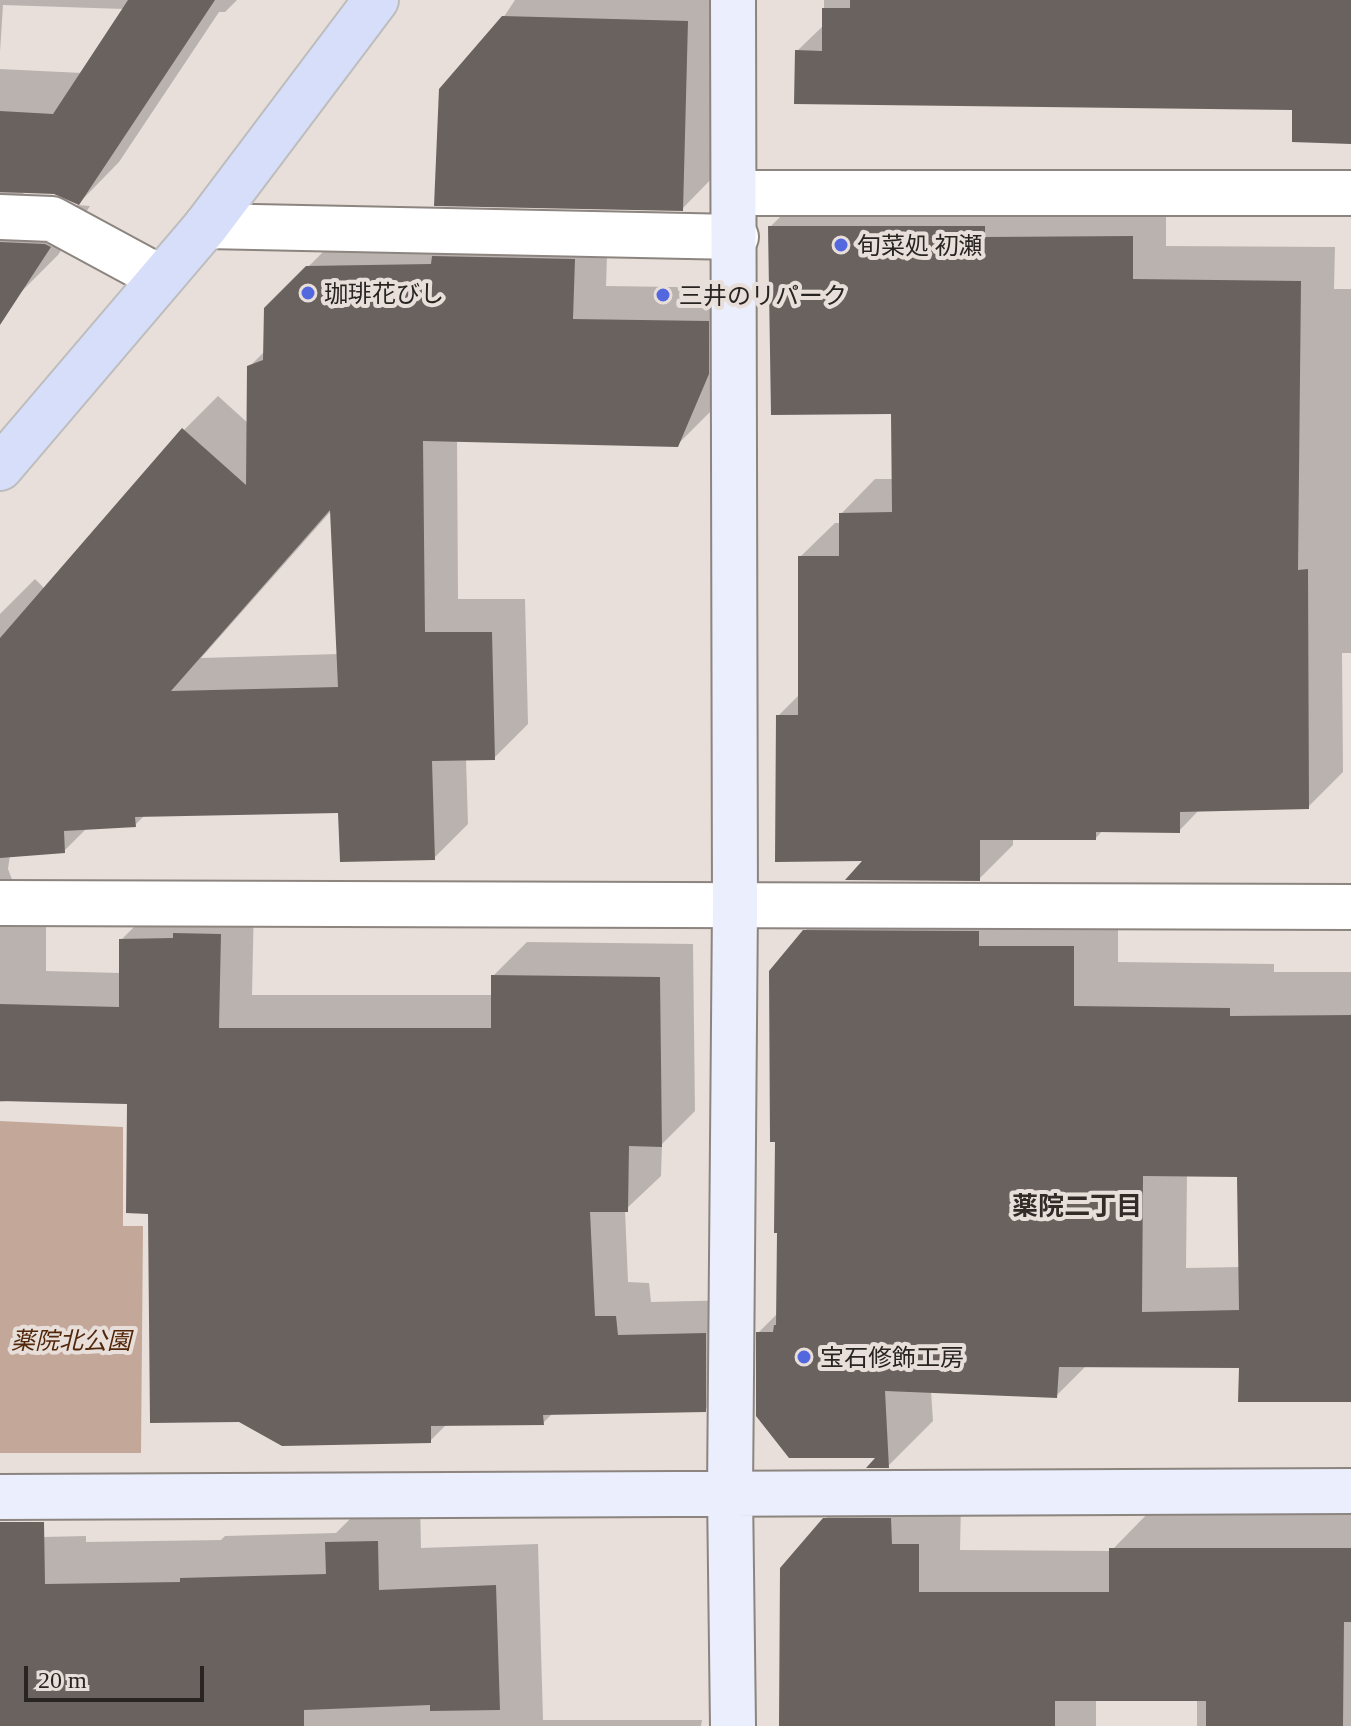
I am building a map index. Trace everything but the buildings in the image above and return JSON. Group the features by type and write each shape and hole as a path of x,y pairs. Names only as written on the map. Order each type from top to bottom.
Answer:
{"main road":[{"path":"0,468 206,226 376,0"}],"street":[{"path":"733,0 736,237 730,1492 733,1726"},
{"path":"734,193 1351,193"},
{"path":"0,217 52,219 161,278"},
{"path":"206,226 736,237"},
{"path":"0,903 1351,907"},
{"path":"0,1497 1351,1491"}],"green space":[{"name":"薬院北公園","path":"0,1121 123,1127 123,1226 143,1226 141,1453 0,1453"}],"place":[{"name":"旬菜処 初瀬","path":"841,245"},
{"name":"珈琲花びし","path":"308,293"},
{"name":"三井のリパーク","path":"663,295"},
{"name":"宝石修飾工房","path":"804,1357"}],"district":[{"name":"薬院二丁目","path":"1077,1205"}]}
